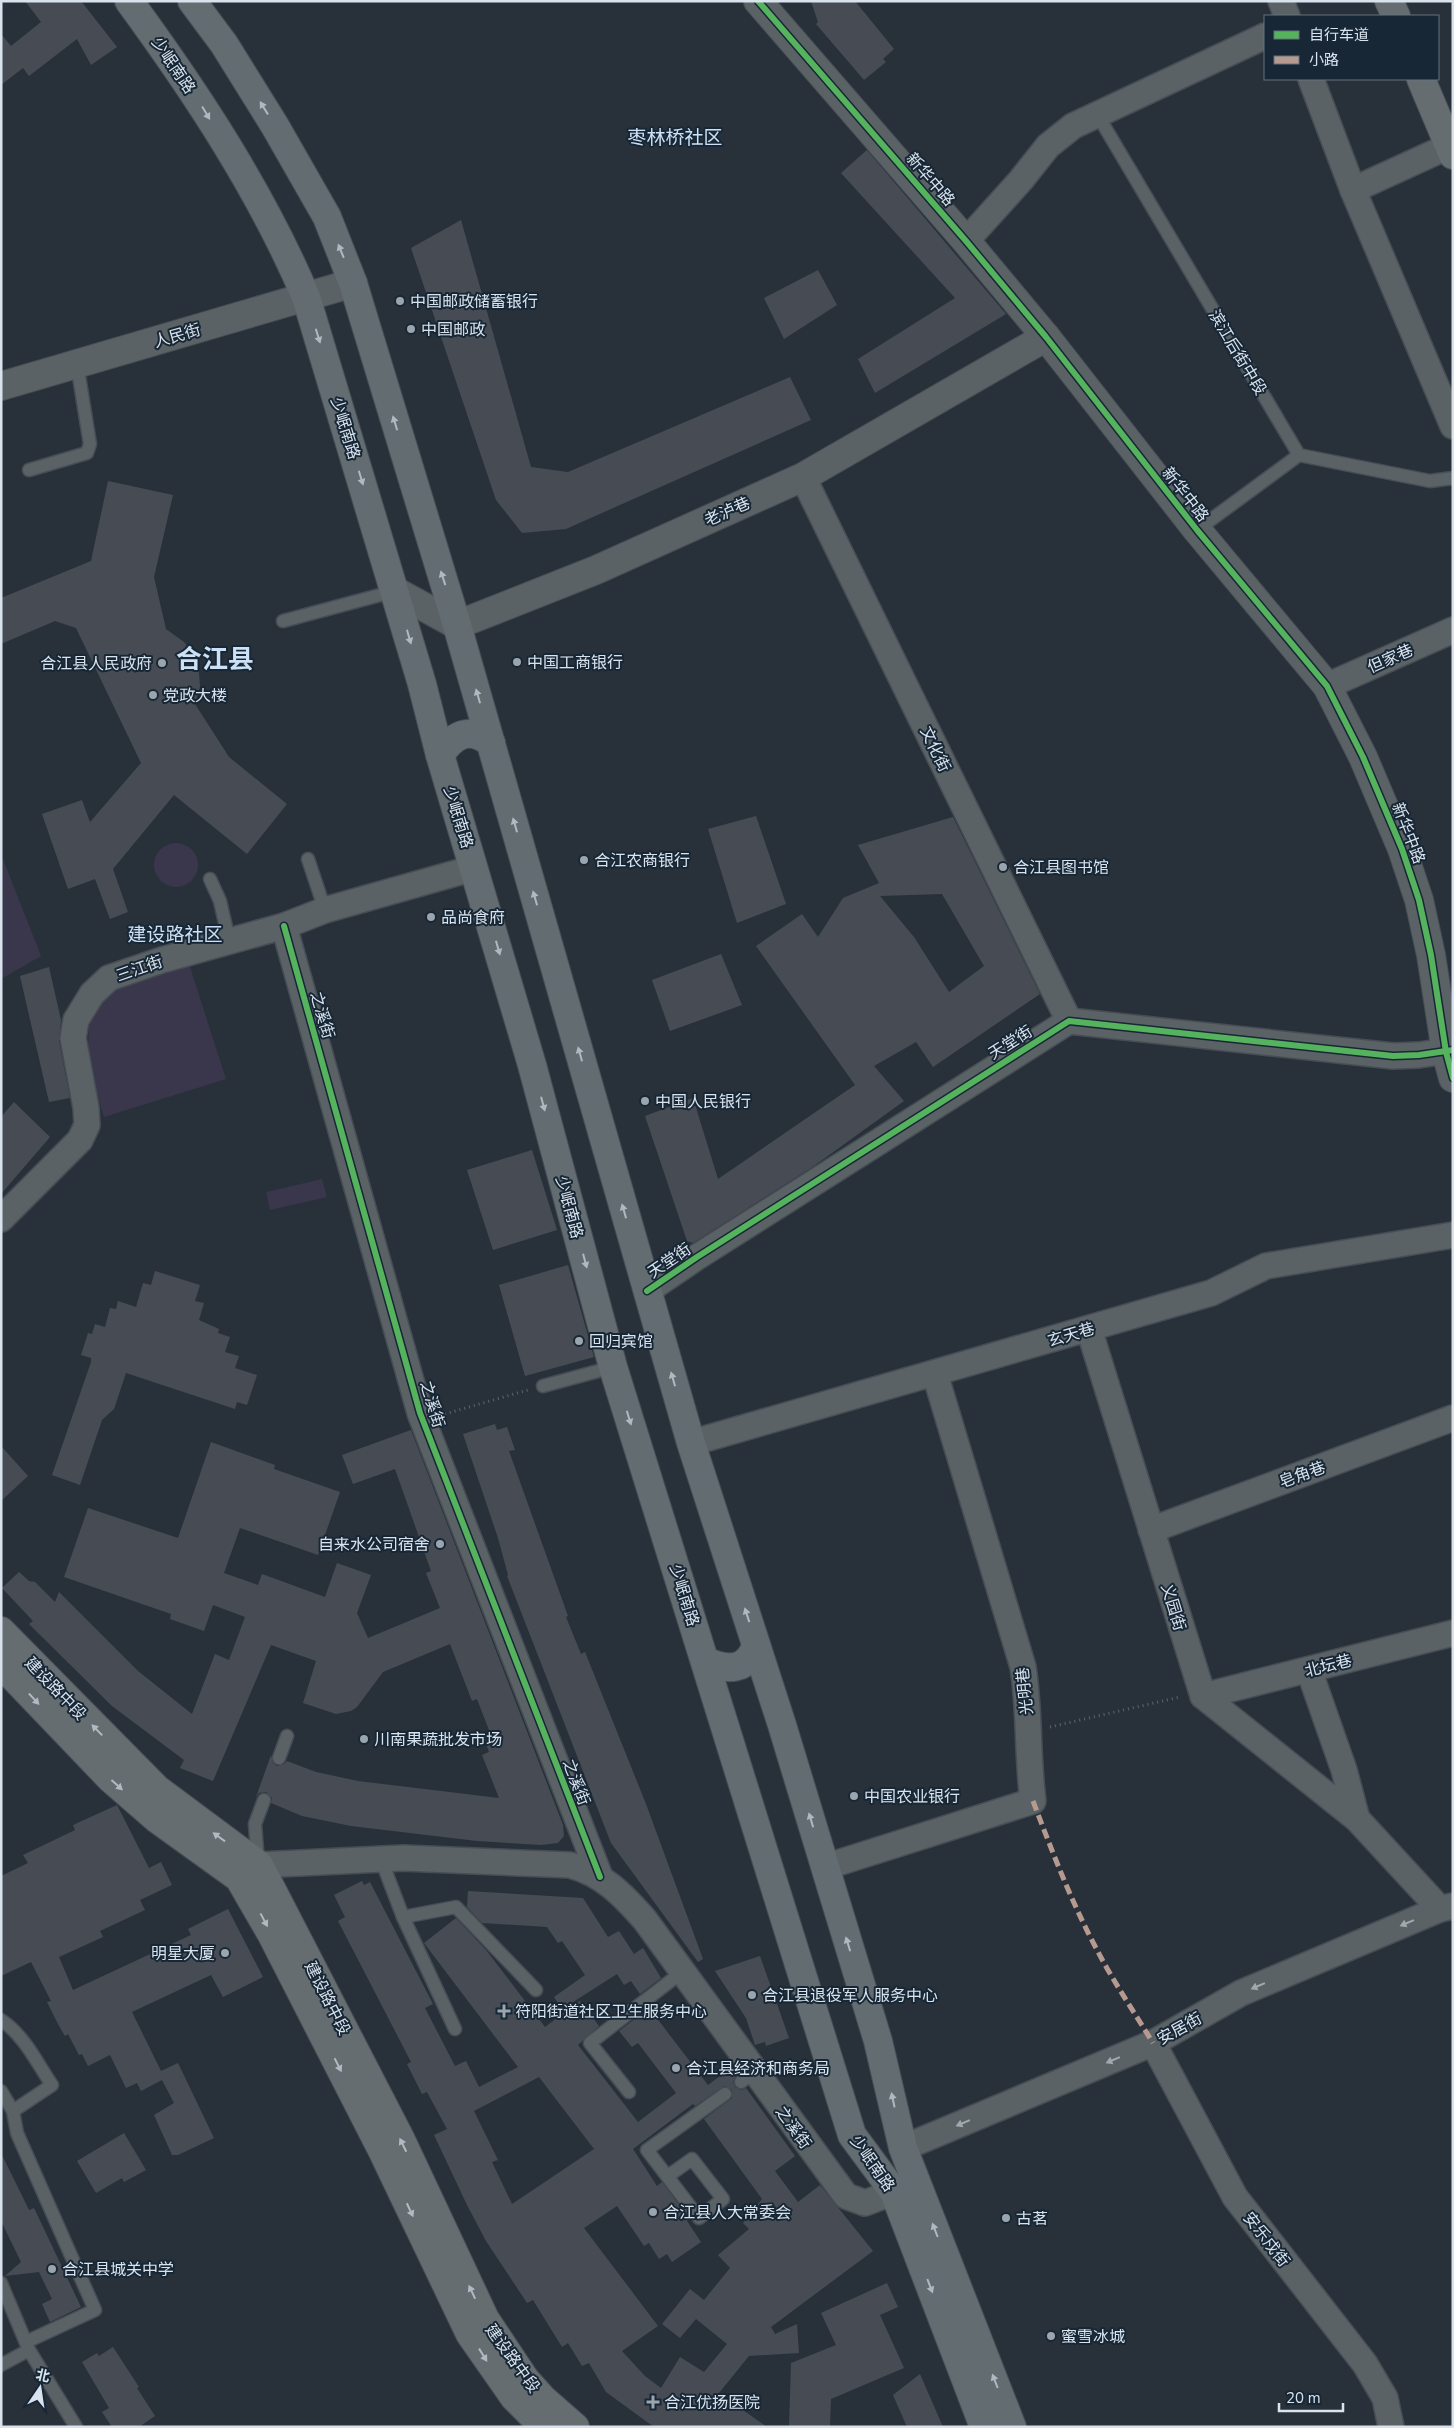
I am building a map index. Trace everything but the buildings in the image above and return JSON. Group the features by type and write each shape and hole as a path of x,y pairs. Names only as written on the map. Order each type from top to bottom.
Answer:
{"main road":[{"name":"少岷南路","path":"129,1 182,72 260,200 290,259 306,297 395,591 440,755 534,1074 613,1367 852,2135 894,2192 984,2427"},
{"name":"少岷南路","path":"192,1 224,44 275,126 327,217 353,283 457,625 691,1443 878,2041 903,2148 1012,2427"},
{"path":"1389,1 1396,15"},
{"path":"1421,80 1451,150"},
{"path":"440,755 453,739 462,735 483,736 491,743"},
{"name":"建设路中段","path":"1,1631 157,1789 249,1872 400,2140 485,2319 525,2379 575,2427"},
{"path":"705,1661 718,1666 736,1667 746,1662 752,1656 756,1646"},
{"name":"建设路中段","path":"1,1664 111,1779 157,1819 249,1872 263,1919 382,2150 470,2334 514,2397 544,2427"}],"street":[{"name":"新华中路","path":"758,1 966,241 1046,337 1197,530 1327,686 1363,757 1402,849 1419,900 1432,954 1453,1078"},
{"path":"1281,1 1287,15"},
{"path":"966,241 1021,180 1048,146 1073,126 1264,36"},
{"path":"1311,80 1353,190 1453,426"},
{"path":"1353,190 1451,150"},
{"name":"人民街","path":"1,386 353,283"},
{"name":"老泸巷","path":"457,625 596,570 803,477 1046,337"},
{"name":"文化街","path":"803,477 1069,1021"},
{"path":"395,591 457,625"},
{"name":"但家巷","path":"1327,686 1453,630"},
{"name":"三江街","path":"1,1218 80,1140 87,1125 86,1108 73,1038 76,1020 92,994 109,978 228,940 284,926 325,910 474,868"},
{"name":"之溪街","path":"284,926 423,1421 600,1877"},
{"path":"1069,1021 1394,1056 1449,1051"},
{"name":"天堂街","path":"647,1291 697,1257 1069,1021"},
{"name":"玄天巷","path":"691,1443 1211,1293 1266,1266 1453,1235"},
{"name":"义园街","path":"1089,1328 1202,1695"},
{"name":"光明巷","path":"825,1867 1034,1801 1026,1733 1026,1690 1023,1667 935,1374"},
{"name":"皂角巷","path":"1151,1530 1453,1418"},
{"name":"北坛巷","path":"1202,1695 1453,1633"},
{"path":"1309,1670 1344,1770 1357,1820"},
{"path":"1202,1695 1357,1820 1446,1907"},
{"name":"之溪街","path":"249,1872 403,1858 570,1865 586,1870 600,1877 630,1902 682,1972 748,2077 846,2196 865,2203 894,2192"},
{"name":"安居街","path":"903,2148 1153,2043 1241,1993 1446,1907"},
{"name":"安乐戍街","path":"1153,2043 1235,2198 1365,2364 1385,2398 1391,2427"}],"lane":[{"name":"滨江后街中段","path":"1098,114 1299,455"},
{"path":"29,470 87,453 90,444 77,364"},
{"path":"1197,530 1299,455 1430,481 1453,478"},
{"path":"283,621 395,591"},
{"path":"308,859 325,910"},
{"path":"210,880 220,901 228,940"},
{"path":"543,1386 613,1367"},
{"path":"279,1758 287,1736"},
{"path":"249,1872 255,1824 264,1800"},
{"path":"381,1859 403,1917 455,2029"},
{"path":"403,1917 456,1907 536,1990"},
{"path":"629,2092 590,2043 682,1972"},
{"path":"1,2020 13,2029 23,2041 52,2085 14,2111"},
{"path":"1,2091 14,2111 17,2133 95,2310 27,2346 1,2365"},
{"path":"668,2176 692,2159 723,2199 699,2218 647,2150 725,2094"},
{"path":"1,2283 27,2346 76,2427"}],"path":[{"path":"423,1421 543,1386"},
{"path":"1026,1733 1202,1695"}],"shaded area":[{"path":"176,843 188,847 194,853 198,865 194,877 188,883 176,887 164,883 158,877 154,865 158,853 164,847"},
{"path":"1,854 41,956 1,979"},
{"path":"189,964 226,1079 104,1117 87,1061 89,1025 94,1010 113,989"},
{"path":"322,1179 327,1197 270,1210 266,1192"}],"marked path":[{"path":"1033,1801 1078,1912 1109,1972 1153,2043"}],"cycle path":[{"path":"758,1 966,241 1046,337 1197,530 1327,686 1363,757 1402,849 1419,900 1431,955 1446,1052 1453,1078"},
{"path":"284,926 420,1413 600,1877"},
{"path":"647,1291 697,1257 1069,1021 1393,1056 1419,1055 1453,1050"}],"place":[{"name":"中国邮政储蓄银行","path":"400,301"},
{"name":"中国邮政","path":"411,329"},
{"name":"中国工商银行","path":"517,662"},
{"name":"合江县人民政府","path":"162,663"},
{"name":"党政大楼","path":"153,695"},
{"name":"合江农商银行","path":"584,860"},
{"name":"合江县图书馆","path":"1003,867"},
{"name":"品尚食府","path":"431,917"},
{"name":"中国人民银行","path":"645,1101"},
{"name":"回归宾馆","path":"579,1341"},
{"name":"自来水公司宿舍","path":"440,1544"},
{"name":"川南果蔬批发市场","path":"364,1739"},
{"name":"中国农业银行","path":"854,1796"},
{"name":"明星大厦","path":"225,1953"},
{"name":"合江县退役军人服务中心","path":"752,1995"},
{"name":"符阳街道社区卫生服务中心","path":"504,2011"},
{"name":"合江县经济和商务局","path":"676,2068"},
{"name":"合江县人大常委会","path":"653,2212"},
{"name":"古茗","path":"1006,2218"},
{"name":"合江县城关中学","path":"52,2269"},
{"name":"蜜雪冰城","path":"1051,2336"},
{"name":"合江优扬医院","path":"653,2402"}],"district":[{"name":"枣林桥社区","path":"675,137"},
{"name":"合江县","path":"215,659"},
{"name":"建设路社区","path":"175,934"}]}
